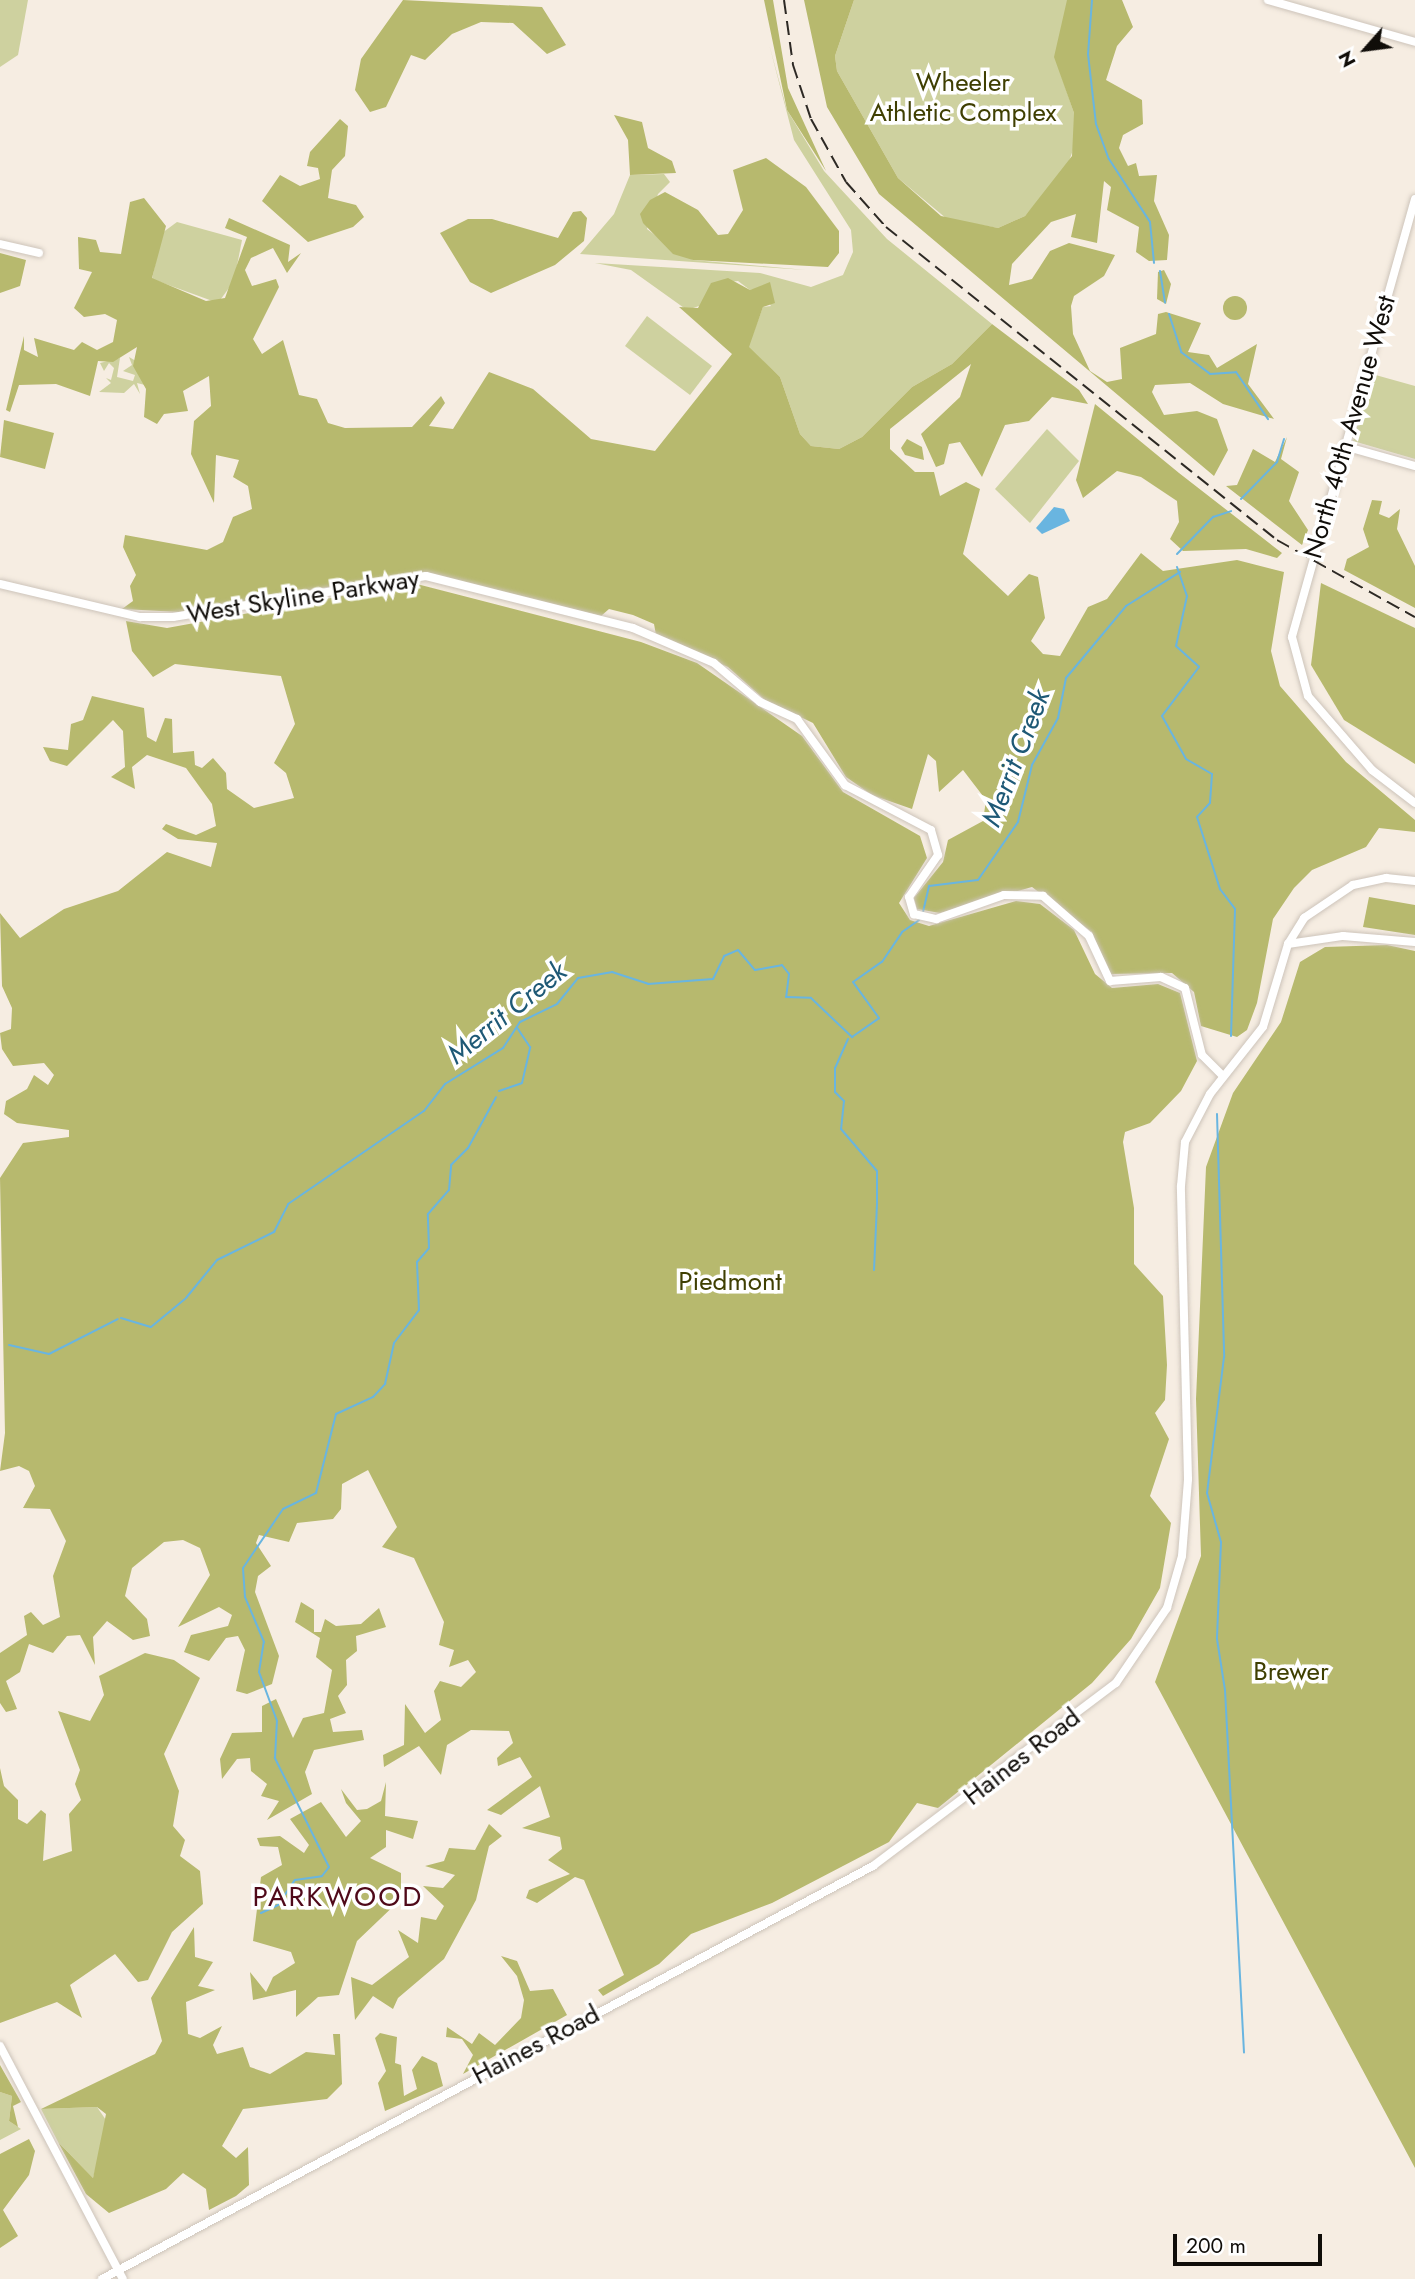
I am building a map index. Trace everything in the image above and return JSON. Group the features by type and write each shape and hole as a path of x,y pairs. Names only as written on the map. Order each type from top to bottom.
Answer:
{"main road":[{"path":"1268,0 1415,42"},
{"name":"North 40th Avenue West","path":"1415,199 1307,574 1292,637 1302,685 1372,770 1415,803"},
{"path":"0,244 38,253"},
{"path":"1344,446 1415,467"},
{"name":"West Skyline Parkway","path":"0,584 103,610 173,617 426,576 633,628 714,663 760,702 797,719 845,785 931,830 938,855 909,897 920,917 1004,895 1043,896 1089,936 1111,981 1161,977 1185,988 1202,1055 1223,1076"},
{"name":"Haines Road","path":"102,2279 873,1866 1116,1683 1167,1608 1182,1556 1188,1479 1182,1160 1192,1126 1223,1076 1263,1027 1288,944 1314,907 1339,891 1386,877 1415,881"},
{"path":"1288,944 1343,936 1415,942"},
{"path":"0,2046 123,2279"}],"green space":[{"path":"0,0 28,0 18,55 0,67"},
{"path":"403,0 542,7 566,45 547,54 513,23 481,22 452,34 425,60 411,55 386,107 370,112 355,90 361,59"},
{"path":"764,0 773,0 788,88 826,171 787,110"},
{"path":"804,0 854,0 835,56 837,71 898,178 941,216 998,228 1025,216 1072,156 1074,113 1054,57 1067,0 1122,0 1133,27 1117,46 1106,80 1142,100 1143,124 1123,135 1119,148 1128,166 1136,163 1139,176 1157,175 1154,201 1169,235 1167,260 1149,261 1136,252 1139,227 1107,210 1111,187 1104,181 1097,243 1071,237 1076,214 1051,222 1012,264 1009,285 1032,279 1050,251 1069,243 1115,255 1104,276 1074,296 1071,306 1073,334 1090,371 1107,382 1122,379 1120,348 1156,334 1158,314 1166,312 1201,323 1188,352 1209,355 1217,368 1257,344 1248,384 1274,419 1223,404 1190,383 1155,385 1152,392 1164,415 1197,411 1217,419 1228,450 1214,476 879,194 827,107"},
{"name":"Wheeler Athletic Complex","path":"854,0 1069,0 1057,63 1074,113 1074,147 1067,167 1025,216 998,228 947,219 898,178 837,71 835,56"},
{"path":"769,44 787,110 824,171 887,239 992,324 952,364 912,387 862,437 839,449 811,446 800,434 780,377 748,347 763,307 771,306 760,288 750,290 738,281 711,284 702,305 687,310 631,270 595,263 760,273 811,287 843,275 853,252 851,230 794,140"},
{"path":"614,115 642,122 648,148 672,161 676,173 630,175 628,140"},
{"path":"340,119 348,126 345,156 332,170 328,198 356,205 364,217 353,227 308,242 262,201 280,175 300,186 320,179 318,168 307,166 310,152"},
{"path":"766,158 806,187 839,231 839,253 828,267 693,260 673,254 643,223 640,214 650,200 665,192 698,210 718,235 728,234 743,210 733,170"},
{"path":"664,174 670,182 658,194 647,229 660,239 693,260 806,270 580,254 614,214 630,175"},
{"path":"144,198 166,226 152,278 206,301 225,298 247,237 225,228 229,218 290,245 288,262 301,253 287,273 273,248 251,258 245,270 252,286 276,279 279,287 253,339 262,354 283,340 299,395 317,399 328,423 345,428 412,427 441,396 445,403 429,426 453,429 489,372 533,389 591,439 655,451 732,354 679,307 698,308 711,283 728,278 750,290 770,282 775,303 763,307 749,347 780,377 800,434 811,446 839,449 862,437 912,387 952,364 992,324 1079,390 1088,404 1052,397 1029,421 1005,425 982,477 960,442 949,444 944,464 936,467 921,434 960,397 971,364 890,429 890,449 915,472 934,472 940,496 966,482 980,489 963,554 1008,596 1029,574 1038,577 1045,618 1031,641 1043,654 1060,656 1088,607 1107,599 1141,553 1163,571 1237,560 1284,572 1271,651 1280,686 1346,762 1415,820 1415,832 1379,828 1366,847 1312,870 1294,888 1273,919 1257,1003 1247,1030 1237,1037 1201,1026 1194,992 1172,973 1109,974 1092,932 1032,887 940,913 917,909 914,898 943,862 948,840 983,821 986,800 963,770 939,792 936,761 928,754 912,809 872,795 846,777 813,723 765,700 728,667 656,635 654,624 633,615 609,609 601,616 417,572 180,612 122,609 133,601 130,586 136,575 123,547 125,535 207,550 223,542 233,517 252,509 248,486 233,477 239,460 216,455 214,503 191,454 194,421 211,406 209,376 183,391 188,411 164,414 157,424 144,417 146,389 133,366 137,347 113,362 98,361 90,396 56,384 19,385 10,412 6,410 24,336 24,350 38,357 34,338 74,350 82,342 97,350 113,342 117,320 105,314 84,317 74,308 92,272 79,269 78,237 96,240 100,252 121,254 130,202"},
{"path":"581,211 587,218 584,241 555,265 491,293 470,282 440,233 468,219 492,219 558,238 573,212"},
{"path":"177,222 242,240 234,281 218,303 152,279 162,233"},
{"path":"0,253 26,260 20,286 0,293"},
{"path":"1164,270 1171,284 1166,304 1157,299 1158,272"},
{"path":"1235,296 1244,299 1247,308 1244,317 1235,320 1226,317 1223,308 1226,299"},
{"path":"647,316 712,366 690,395 625,346"},
{"path":"129,357 136,361 145,385 137,383 140,394 134,384 124,393 99,392 111,383 106,378 111,380 114,368 109,363 104,371 100,363 120,358 117,377 133,381 135,375 123,371 132,365"},
{"path":"1372,374 1415,386 1415,459 1353,441"},
{"path":"1095,404 1282,553 1277,558 1246,549 1183,551 1170,539 1179,522 1177,501 1141,477 1117,471 1083,498 1076,480"},
{"path":"4,420 54,433 45,469 0,457"},
{"path":"1047,429 1079,461 1030,523 995,489"},
{"path":"1287,437 1281,459 1299,472 1289,501 1308,530 1302,545 1226,486 1237,485 1253,449 1275,462"},
{"path":"907,439 922,447 924,460 905,455 901,448"},
{"path":"1372,500 1382,501 1379,514 1389,518 1400,509 1397,529 1415,566 1415,608 1344,570 1347,559 1369,547 1363,529"},
{"name":"Piedmont","path":"413,583 641,642 697,663 802,736 843,792 920,836 927,858 899,903 910,920 929,926 1016,901 1040,904 1074,930 1095,974 1112,988 1158,984 1180,993 1197,1061 1181,1091 1150,1123 1125,1132 1123,1142 1134,1208 1134,1264 1163,1296 1167,1365 1165,1400 1155,1413 1169,1439 1150,1496 1171,1523 1160,1588 1131,1639 1092,1683 938,1808 917,1803 889,1842 772,1903 691,1934 659,1964 603,1996 598,1990 624,1975 584,1880 575,1877 537,1903 526,1898 529,1890 570,1874 548,1860 562,1849 560,1837 522,1828 550,1817 540,1786 501,1815 487,1810 532,1777 520,1757 498,1766 497,1758 513,1743 509,1731 471,1730 447,1745 441,1775 419,1746 384,1767 383,1755 404,1745 405,1704 425,1733 441,1720 434,1691 440,1681 461,1687 476,1672 468,1660 449,1667 454,1650 439,1645 444,1622 414,1558 382,1547 397,1527 368,1470 342,1484 341,1509 333,1519 297,1523 289,1542 259,1535 256,1543 271,1566 258,1576 255,1592 279,1656 272,1684 247,1694 236,1691 245,1650 238,1636 226,1638 209,1661 184,1652 191,1635 228,1626 232,1615 219,1607 178,1627 210,1575 200,1548 183,1540 164,1542 132,1568 125,1596 147,1619 150,1636 133,1640 107,1621 93,1637 95,1665 80,1635 67,1636 53,1653 29,1644 20,1672 6,1681 17,1709 6,1712 0,1703 0,1653 27,1635 24,1616 31,1612 43,1625 60,1617 53,1576 66,1541 50,1509 23,1508 35,1486 29,1471 19,1466 0,1471 5,1433 0,1178 23,1143 69,1137 69,1130 17,1123 4,1114 6,1101 27,1089 34,1075 48,1085 54,1075 44,1063 13,1066 2,1049 0,1033 11,1029 12,1008 2,986 0,913 20,938 64,909 118,891 167,852 211,867 217,843 178,839 162,829 166,824 196,835 216,826 212,804 186,768 147,755 132,767 135,789 111,777 125,767 123,731 113,720 67,766 50,761 43,747 68,750 71,724 83,720 92,696 144,708 147,737 156,742 165,718 172,719 173,753 194,751 195,765 202,768 213,758 226,773 227,789 254,808 294,798 286,773 274,763 295,724 281,676 175,664 153,677 132,651 126,621 167,628"},
{"path":"1321,583 1415,628 1415,764 1344,720 1311,665"},
{"path":"1369,897 1415,905 1415,935 1363,927"},
{"name":"Brewer","path":"1387,945 1415,951 1415,2168 1155,1682 1201,1556 1196,1399 1206,1167 1233,1093 1281,1022 1300,962 1325,947"},
{"path":"301,1602 314,1610 314,1632 321,1632 325,1619 336,1626 361,1624 379,1608 386,1627 356,1636 357,1651 346,1660 347,1685 338,1696 346,1713 330,1719 333,1732 362,1730 364,1740 314,1750 305,1772 312,1794 267,1820 279,1801 261,1796 267,1784 251,1771 250,1758 237,1759 222,1779 220,1759 232,1733 262,1732 262,1706 276,1699 293,1738 303,1718 324,1713 332,1670 316,1657 320,1638 295,1622"},
{"path":"145,1653 174,1660 200,1678 164,1754 179,1791 173,1826 185,1840 180,1856 200,1871 203,1904 172,1932 148,1980 138,1982 115,1954 70,1985 82,2018 57,2002 0,2023 0,1768 4,1786 18,1800 18,1819 27,1824 41,1810 46,1814 43,1861 72,1851 69,1814 81,1800 75,1784 80,1770 58,1711 90,1721 104,1695 99,1676"},
{"path":"386,1782 385,1816 418,1821 413,1839 386,1830 386,1847 370,1858 401,1873 401,1899 357,1941 339,1995 318,1997 296,2017 296,1990 253,2000 250,1972 266,1992 273,1977 295,1963 291,1952 253,1941 261,1877 282,1865 278,1847 260,1846 257,1838 280,1836 304,1853 309,1845 290,1819 321,1802 346,1837 361,1821 346,1803 341,1789 357,1810 367,1809 381,1801"},
{"path":"489,1824 502,1836 489,1846 476,1900 444,1959 398,1998 393,2009 373,1996 355,2020 351,1977 372,1985 409,1957 398,1930 418,1943 421,1917 436,1920 444,1906 423,1886 443,1888 455,1875 425,1866 444,1861 449,1848 475,1850"},
{"path":"194,1927 195,1957 213,1962 198,1986 215,1990 186,2002 188,2034 200,2038 222,2026 213,2045 217,2054 243,2047 250,2067 270,2074 306,2052 335,2055 333,2034 340,2034 342,2084 327,2099 243,2109 222,2146 236,2158 248,2147 249,2185 236,2196 209,2210 206,2189 183,2173 166,2189 109,2213 86,2194 58,2142 93,2178 106,2114 97,2107 41,2109 155,2054 162,2041 151,1998"},
{"path":"501,1956 517,1961 530,1991 553,1989 567,2015 463,2074 473,2055 462,2039 446,2037 447,2027 472,2044 479,2033 495,2045 521,2018 524,2000 517,1976"},
{"path":"380,2033 397,2037 395,2063 401,2065 404,2096 417,2089 412,2070 422,2056 437,2063 443,2086 385,2111 378,2083 386,2071 375,2038"},
{"path":"0,2065 21,2102 13,2106 18,2127 9,2121 12,2096 0,2092"},
{"path":"0,2092 12,2096 9,2121 21,2129 0,2140"},
{"path":"97,2107 108,2123 93,2178 58,2142 41,2109"},
{"path":"29,2139 35,2151 29,2175 3,2210 18,2236 0,2248 0,2154"}],"water":[{"path":"1054,507 1064,509 1070,521 1042,534 1036,528"}],"waterway":[{"path":"1092,0 1088,54 1096,124 1109,159 1150,222 1154,263"},
{"path":"1160,271 1165,303"},
{"path":"1169,314 1181,352 1210,374 1236,372 1268,419"},
{"path":"1241,499 1277,462 1284,439"},
{"path":"1177,554 1213,517 1231,511"},
{"path":"1177,567 1187,596 1176,646 1199,667 1162,716 1186,759 1212,774 1210,803 1197,817 1220,889 1235,909 1231,1036"},
{"name":"Merrit Creek","path":"923,912 929,886 978,880 1018,822 1032,765 1058,718 1066,678 1126,606 1180,572"},
{"name":"Merrit Creek","path":"186,1298 217,1260 274,1232 288,1204 424,1111 445,1084 503,1048 520,1022 557,1004 578,978 612,972 648,984 713,979 724,956 738,950 755,970 782,965 789,974 786,997 811,998 852,1037 879,1018 853,982 882,962 902,932 919,920"},
{"path":"499,1091 522,1083 530,1047 517,1028"},
{"path":"848,1039 835,1068 835,1092 844,1101 841,1129 877,1171 877,1203"},
{"path":"261,1913 278,1905 295,1880 322,1876 329,1867 275,1758 277,1721 259,1672 264,1642 245,1597 243,1568 283,1509 316,1493 336,1414 373,1397 385,1384 394,1343 419,1310 417,1262 429,1248 428,1214 449,1190 451,1165 468,1148 496,1097"},
{"path":"1217,1114 1224,1357 1207,1493 1221,1542 1217,1639 1225,1690 1244,2053"},
{"path":"874,1270 877,1204"},
{"name":"Merrit Creek","path":"121,1318 151,1327 185,1299"},
{"name":"Merrit Creek","path":"9,1345 49,1354 118,1319"}],"railway":[{"path":"784,0 793,65 811,119 846,182 886,227 1277,540 1415,617"}],"district":[{"name":"PARKWOOD","path":"338,1897"}]}
